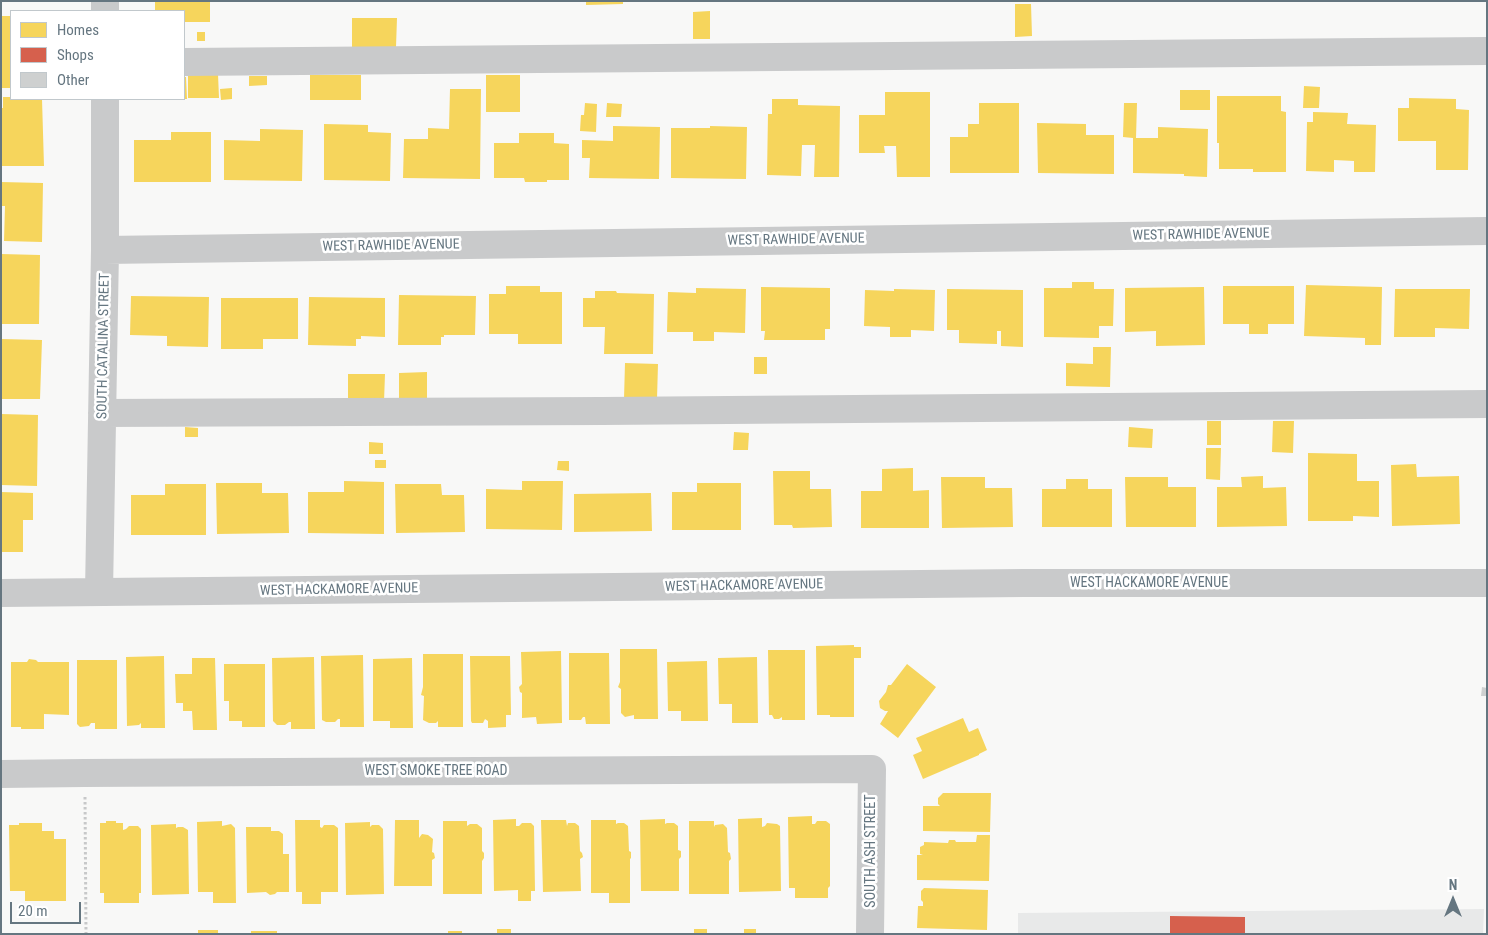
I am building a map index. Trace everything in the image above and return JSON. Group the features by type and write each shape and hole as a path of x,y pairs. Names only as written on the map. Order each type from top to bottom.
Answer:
{"street":[{"path":"185,62 1487,51"},
{"name":"SOUTH CATALINA STREET","path":"99,592 105,250 105,100"},
{"name":"WEST RAWHIDE AVENUE","path":"105,250 1487,231"},
{"path":"102,413 1487,404"},
{"name":"WEST HACKAMORE AVENUE","path":"1,593 1023,583 1487,583"},
{"name":"WEST SMOKE TREE ROAD","path":"1,774 872,769"},
{"name":"SOUTH ASH STREET","path":"870,934 872,769"}],"path":[{"path":"84,773 86,934"}],"shaded area":[{"path":"1484,909 1483,934 1018,934 1018,913"}],"building: Homes":[{"path":"155,1 210,1 210,22 185,22 185,10 155,10"},
{"path":"586,1 623,1 623,4 586,5"},
{"path":"1015,4 1031,4 1032,36 1015,37"},
{"path":"710,11 710,39 693,39 693,12"},
{"path":"1,16 10,16 10,88 1,88"},
{"path":"352,18 397,18 396,47 352,47"},
{"path":"197,32 205,32 205,41 197,41"},
{"path":"188,74 218,74 219,98 188,98"},
{"path":"310,75 361,75 361,100 310,100"},
{"path":"486,75 520,75 520,112 486,112"},
{"path":"249,76 267,76 267,85 249,86"},
{"path":"185,77 186,77 187,99 185,99"},
{"path":"1304,86 1320,87 1319,108 1303,108"},
{"path":"232,88 232,99 221,100 220,89"},
{"path":"450,89 481,89 480,179 403,178 404,139 428,139 428,128 449,129"},
{"path":"1180,90 1210,90 1210,110 1180,110"},
{"path":"885,92 930,92 930,177 897,177 896,146 884,146 885,153 859,153 859,115 885,115"},
{"path":"1217,96 1281,96 1281,111 1286,112 1286,172 1253,172 1253,169 1219,169"},
{"path":"3,97 10,97 10,100 42,100 44,166 1,166 1,108 3,108"},
{"path":"1409,98 1456,99 1456,109 1469,110 1468,170 1436,170 1436,141 1398,141 1398,108 1409,108"},
{"path":"772,99 798,99 798,105 840,106 839,177 814,177 815,145 802,145 801,176 767,175 768,114 772,114"},
{"path":"585,103 597,104 596,132 580,131 581,115 584,115"},
{"path":"607,103 622,104 621,117 606,117"},
{"path":"979,103 1019,103 1019,173 950,173 950,137 968,137 968,124 979,124"},
{"path":"1124,103 1137,103 1136,138 1158,138 1158,127 1208,129 1207,177 1184,176 1184,174 1133,173 1133,138 1123,137"},
{"path":"1313,112 1348,113 1347,124 1376,125 1375,172 1354,172 1354,161 1334,160 1334,172 1306,171 1307,122 1313,122"},
{"path":"1037,123 1086,124 1086,135 1114,135 1114,174 1038,173"},
{"path":"324,124 368,125 368,132 391,133 390,181 324,180"},
{"path":"613,126 660,127 659,179 589,178 590,158 582,158 582,140 613,141"},
{"path":"710,126 747,127 746,179 671,178 671,128 710,128"},
{"path":"260,129 303,130 302,181 224,180 224,140 260,141"},
{"path":"171,132 211,132 211,182 134,182 134,140 171,140"},
{"path":"519,133 554,133 554,143 569,144 569,180 525,182 524,178 494,178 494,143 519,143"},
{"path":"1,182 43,183 42,242 4,241 5,206 1,206"},
{"path":"1,254 40,255 39,324 1,324"},
{"path":"1072,282 1094,282 1094,289 1114,289 1113,326 1099,326 1099,338 1044,337 1044,288 1072,288"},
{"path":"1306,285 1382,287 1381,345 1365,345 1365,338 1304,336"},
{"path":"506,286 540,286 540,292 562,292 562,344 518,344 518,334 489,334 489,294 506,294"},
{"path":"1223,286 1294,286 1294,324 1268,324 1268,334 1249,334 1249,324 1223,324"},
{"path":"761,287 830,288 830,329 825,329 825,340 764,340 765,331 761,331"},
{"path":"1204,287 1205,345 1156,346 1156,331 1125,332 1125,288"},
{"path":"696,288 746,289 745,333 714,332 714,341 693,341 693,332 667,332 668,292 696,293"},
{"path":"894,289 935,290 934,331 911,330 911,337 890,337 890,327 864,326 865,290 894,291"},
{"path":"947,289 1023,290 1023,347 1001,346 1001,331 997,331 997,344 959,343 959,330 947,330"},
{"path":"1395,289 1470,289 1469,329 1435,328 1435,337 1394,337"},
{"path":"595,291 654,294 653,354 604,354 605,327 583,327 583,298 595,298"},
{"path":"399,295 476,296 475,335 444,335 444,337 441,337 441,345 398,345"},
{"path":"131,296 209,297 208,347 167,346 167,336 130,335"},
{"path":"309,297 385,298 385,337 361,336 361,339 356,339 356,346 308,345"},
{"path":"221,298 298,298 298,339 263,339 263,349 221,349"},
{"path":"1,339 42,340 40,399 1,399"},
{"path":"1093,347 1111,347 1110,387 1066,386 1066,363 1093,364"},
{"path":"754,357 767,357 767,374 754,374"},
{"path":"625,363 658,364 657,399 624,399"},
{"path":"427,372 427,402 399,402 399,373"},
{"path":"348,374 385,374 384,402 348,402"},
{"path":"1,414 38,415 37,486 1,485"},
{"path":"1207,421 1221,421 1221,445 1207,445"},
{"path":"1273,421 1294,421 1293,453 1272,452"},
{"path":"185,427 198,428 198,437 185,437"},
{"path":"1129,427 1153,429 1152,448 1128,447"},
{"path":"734,432 749,433 748,450 733,450"},
{"path":"369,442 383,443 383,454 369,454"},
{"path":"1206,448 1221,448 1220,480 1206,479"},
{"path":"1308,453 1357,454 1357,481 1379,481 1379,517 1353,516 1353,521 1308,521"},
{"path":"375,460 386,460 386,468 375,468"},
{"path":"558,461 569,461 569,471 557,470"},
{"path":"1416,464 1417,477 1459,476 1460,524 1392,526 1391,465"},
{"path":"913,468 913,491 929,490 929,528 861,528 861,491 882,491 882,469"},
{"path":"773,471 810,471 810,489 831,489 832,527 793,528 792,525 774,525"},
{"path":"1263,476 1263,488 1286,487 1287,526 1217,527 1217,487 1242,487 1241,477"},
{"path":"941,477 985,477 985,488 1012,488 1013,527 942,528"},
{"path":"1125,477 1168,477 1168,487 1196,487 1196,527 1126,527"},
{"path":"1066,479 1088,479 1088,489 1112,489 1112,527 1042,527 1042,489 1066,489"},
{"path":"344,481 384,482 384,534 308,533 308,492 344,492"},
{"path":"522,481 563,481 562,530 486,529 486,489 522,490"},
{"path":"216,483 262,483 262,493 288,493 289,533 217,534"},
{"path":"697,483 741,483 741,530 672,530 672,492 697,492"},
{"path":"165,484 206,484 206,535 131,535 131,495 165,495"},
{"path":"395,484 441,484 442,495 464,495 465,532 396,533"},
{"path":"1,492 33,493 33,520 23,520 23,552 1,552"},
{"path":"651,493 652,531 574,532 574,494"},
{"path":"854,645 854,647 861,647 861,658 854,658 854,717 817,715 816,646"},
{"path":"620,649 657,649 658,719 634,719 634,715 625,717 621,713 621,689 618,687 620,682"},
{"path":"768,650 805,650 805,720 782,720 782,717 774,719 772,715 769,715"},
{"path":"561,651 562,723 537,724 536,717 522,718 522,693 519,687 522,684 521,652"},
{"path":"569,653 609,653 610,724 586,724 585,717 581,720 569,720"},
{"path":"423,654 463,654 463,727 438,727 438,721 436,723 429,723 423,720 424,696 421,695 423,687"},
{"path":"363,655 364,727 340,727 340,719 335,722 322,720 321,656"},
{"path":"164,656 165,728 141,728 141,723 139,725 127,726 126,657"},
{"path":"470,656 510,656 511,715 506,715 506,727 488,728 488,721 485,719 483,723 472,723"},
{"path":"314,657 315,729 291,729 291,722 285,725 277,725 273,721 272,658"},
{"path":"757,657 758,723 732,723 732,704 719,704 718,658"},
{"path":"192,658 215,658 217,730 193,730 192,711 183,711 183,703 176,703 175,674 192,674"},
{"path":"412,658 413,728 390,728 390,721 373,721 373,659"},
{"path":"29,659 38,662 69,662 69,715 44,714 44,729 11,727 11,662 27,662"},
{"path":"77,660 117,660 117,729 95,729 95,723 80,727 77,724"},
{"path":"707,661 708,721 681,721 681,711 668,711 667,662"},
{"path":"224,664 265,664 265,727 242,727 242,721 229,721 229,701 224,701"},
{"path":"907,664 936,687 898,738 880,724 888,711 880,708 879,701 886,692 888,685 891,685"},
{"path":"963,718 969,732 978,728 987,750 923,779 913,755 922,751 916,738"},
{"path":"943,793 991,793 990,832 923,831 923,806 940,806 938,798"},
{"path":"812,816 812,824 815,824 817,821 826,821 830,824 830,886 828,888 828,898 795,898 795,888 789,888 788,817"},
{"path":"762,818 762,827 767,823 780,826 781,891 739,892 738,819"},
{"path":"516,819 516,826 522,823 531,823 534,826 535,891 531,891 531,901 518,901 518,890 494,891 493,820"},
{"path":"665,819 665,824 674,823 678,826 678,850 681,851 679,859 679,891 641,891 640,820"},
{"path":"295,820 320,820 320,827 322,828 324,825 334,825 338,828 338,892 321,892 321,904 302,904 302,892 296,892"},
{"path":"395,820 419,820 419,838 422,834 428,835 433,839 432,852 435,858 432,860 432,886 394,886"},
{"path":"541,820 566,820 567,826 568,823 575,823 579,826 580,851 583,857 580,859 581,891 543,892"},
{"path":"591,820 616,820 616,824 624,823 628,826 629,851 631,852 630,903 609,903 609,893 591,893"},
{"path":"106,821 123,823 123,830 129,826 138,826 141,829 141,893 139,893 139,903 104,903 104,893 100,893 100,823 106,823"},
{"path":"222,821 222,826 231,824 235,828 236,903 213,903 213,892 198,892 197,822"},
{"path":"443,821 467,821 467,826 477,824 482,828 482,851 484,858 482,861 482,894 443,894"},
{"path":"689,821 714,821 714,827 715,825 723,824 727,828 728,852 731,859 729,861 729,894 689,894"},
{"path":"370,822 370,827 372,825 379,825 383,829 384,894 346,895 345,823"},
{"path":"19,823 42,823 42,831 54,831 54,839 66,839 66,901 25,901 25,891 10,891 9,825 19,825"},
{"path":"176,824 176,828 183,827 188,830 189,894 152,895 151,825"},
{"path":"246,827 271,827 271,831 279,831 283,834 283,854 289,854 289,892 277,892 270,895 266,892 247,893"},
{"path":"977,835 990,835 989,881 917,880 917,855 923,855 920,854 920,847 924,845 924,842 948,843 949,840 955,840 956,842 976,842"},
{"path":"924,888 988,890 987,930 917,928 918,906 923,906 921,891"},
{"path":"497,929 511,929 511,934 497,934"},
{"path":"694,929 707,929 707,934 694,934"},
{"path":"744,929 756,929 756,934 744,934"},
{"path":"198,930 218,930 218,934 198,934"},
{"path":"251,931 277,931 277,934 251,934"},
{"path":"448,931 462,931 462,934 448,934"}],"building: Shops":[{"path":"1170,916 1245,917 1245,934 1170,934"}],"building: Other":[{"path":"1482,687 1487,688 1486,696 1481,696"}]}
